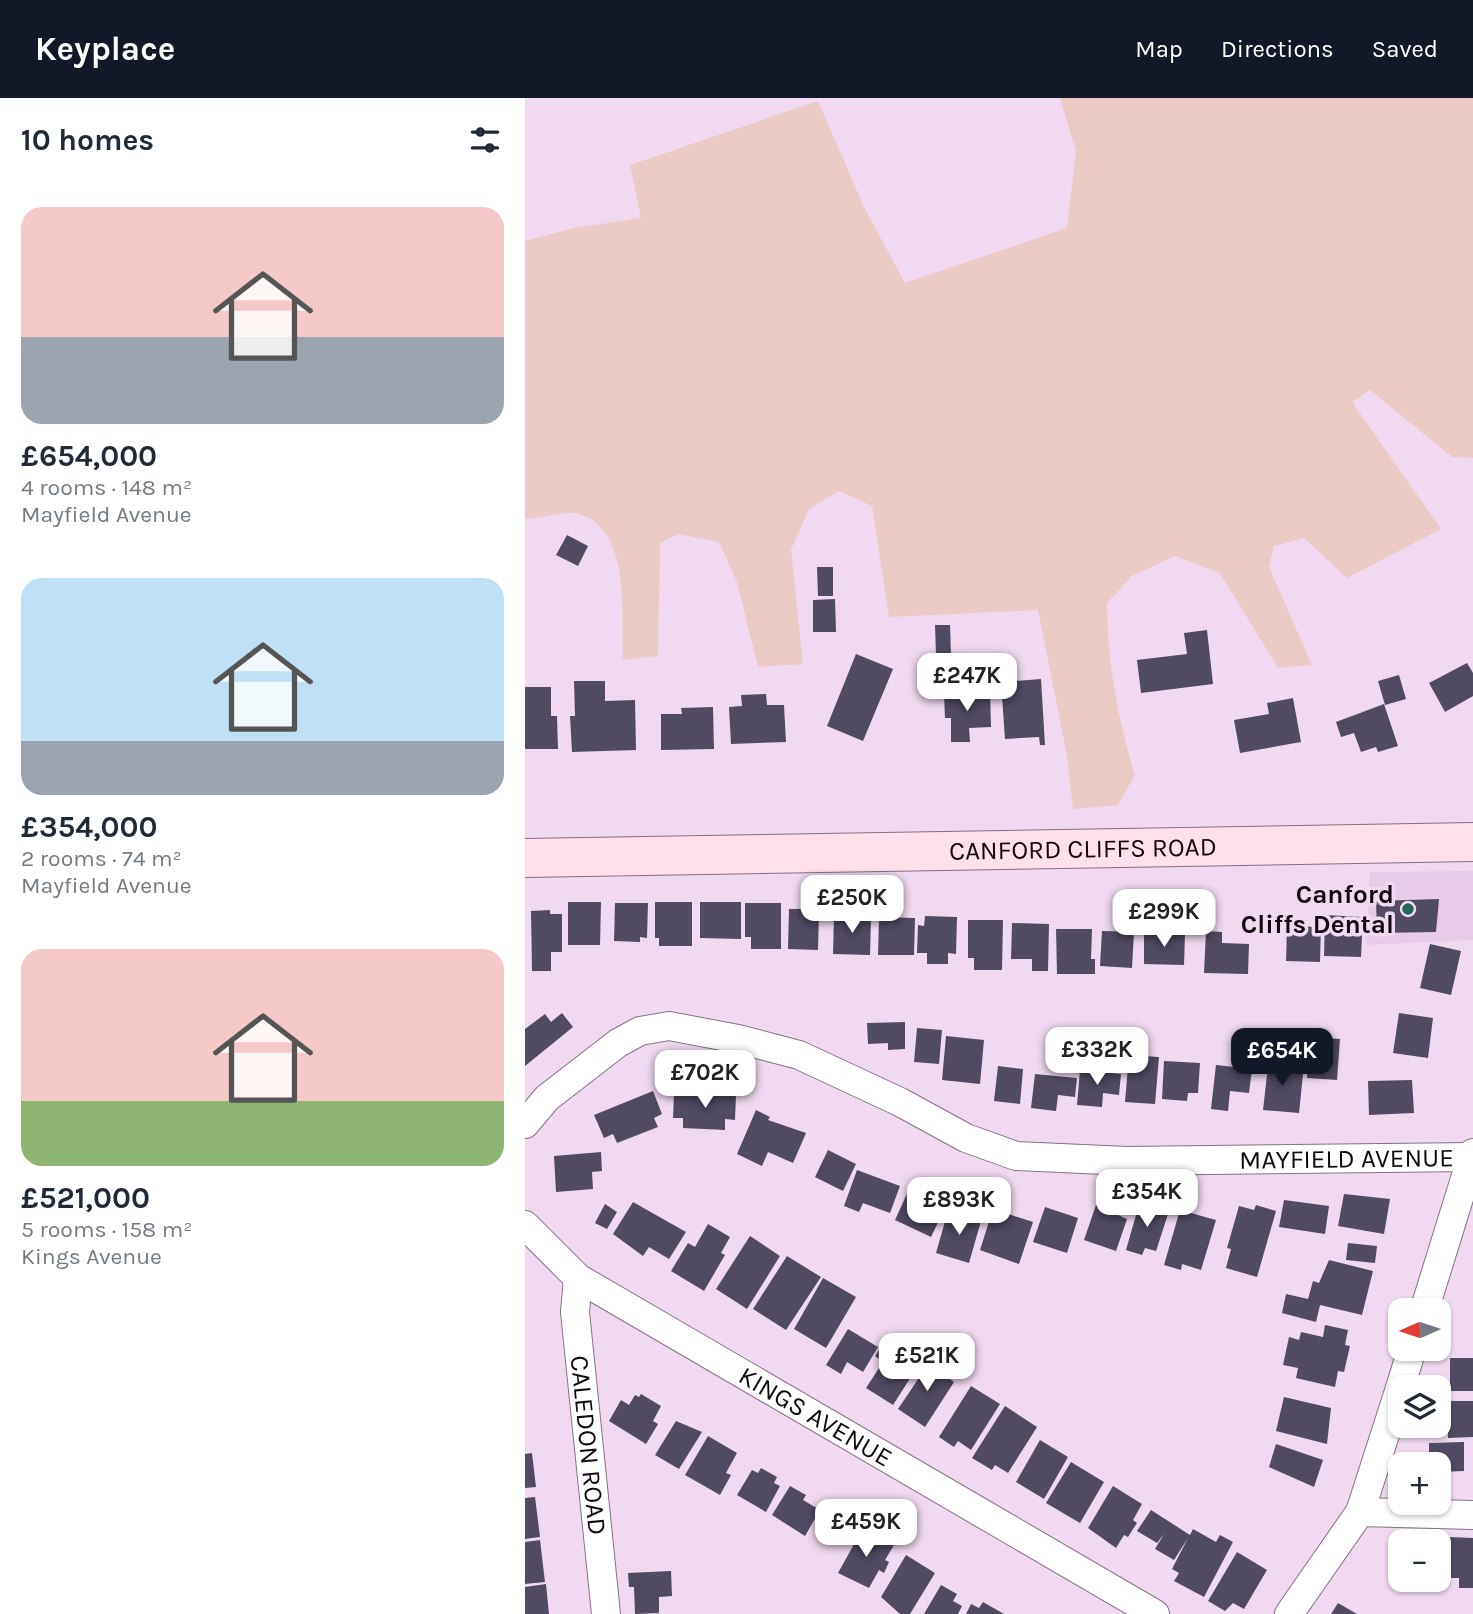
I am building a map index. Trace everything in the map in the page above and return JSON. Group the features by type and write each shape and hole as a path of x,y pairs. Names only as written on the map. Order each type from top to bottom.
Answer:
{"street":[{"name":"CANFORD CLIFFS ROAD","path":"525,858 1473,842"},
{"name":"MAYFIELD AVENUE","path":"525,1125 547,1098 618,1043 640,1031 669,1026 738,1038 799,1055 900,1102 966,1138 1016,1156 1128,1161 1473,1156"},
{"path":"1428,1298 1473,1156"},
{"name":"KINGS AVENUE","path":"525,1225 578,1278 1155,1614"},
{"name":"CALEDON ROAD","path":"578,1278 575,1312 605,1614"},
{"path":"1289,1614 1360,1513 1388,1426"},
{"path":"1360,1513 1473,1515"}],"shaded area":[{"path":"1060,98 1473,98 1473,458 1452,457 1370,390 1352,402 1441,529 1347,578 1304,538 1274,546 1269,567 1312,665 1278,668 1220,573 1175,556 1132,576 1107,603 1115,690 1135,775 1118,805 1073,809 1067,756 1038,610 889,617 872,506 839,491 809,509 791,550 803,664 758,667 737,582 719,542 678,534 660,543 658,656 623,660 620,576 616,555 608,537 596,523 579,514 525,519 525,241 574,228 641,218 630,165 818,101 864,207 905,283 1067,228 1076,151"},
{"path":"1473,871 1473,940 1366,945 1370,872"}],"building":[{"path":"567,535 588,546 578,566 556,555"},
{"path":"817,567 833,567 833,596 818,596"},
{"path":"835,599 836,632 813,632 813,600"},
{"path":"935,625 950,625 951,655 936,655"},
{"path":"1207,630 1213,684 1141,693 1137,660 1187,654 1184,633"},
{"path":"856,654 893,669 863,741 827,726"},
{"path":"1467,663 1473,673 1473,696 1445,712 1429,683"},
{"path":"1399,675 1406,699 1385,705 1378,681"},
{"path":"1041,679 1045,745 1040,745 1039,737 1005,739 1001,682"},
{"path":"574,681 605,681 605,701 635,700 636,750 572,752 570,716 575,716"},
{"path":"525,687 551,687 551,716 557,716 558,749 525,749"},
{"path":"990,692 991,727 969,728 970,742 951,742 951,718 945,718 944,693"},
{"path":"766,694 767,705 784,705 786,742 731,744 729,707 742,706 741,695"},
{"path":"1293,698 1301,742 1240,753 1234,720 1269,714 1267,703"},
{"path":"1384,704 1398,746 1378,752 1376,747 1361,752 1354,733 1341,737 1336,722"},
{"path":"713,707 714,749 661,750 661,714 682,714 681,708"},
{"name":"Canford Cliffs Dental","path":"1439,899 1436,932 1377,933 1376,901"},
{"path":"568,902 601,902 600,945 568,945"},
{"path":"655,902 692,902 692,946 659,946 659,938 655,938"},
{"path":"700,902 741,902 741,939 700,938"},
{"path":"615,903 648,903 647,938 640,937 640,942 614,941"},
{"path":"745,903 781,903 781,949 751,949 751,937 745,937"},
{"path":"789,909 808,909 808,914 819,914 818,950 788,949"},
{"path":"550,910 550,914 562,914 562,952 551,952 551,971 532,971 531,911"},
{"path":"834,915 871,916 870,955 833,954"},
{"path":"1325,915 1363,917 1361,957 1324,956"},
{"path":"925,916 957,917 956,954 948,953 948,964 927,964 927,953 917,953 918,925 924,926"},
{"path":"879,917 915,918 914,955 878,955"},
{"path":"968,920 1003,920 1002,970 974,970 974,958 968,958"},
{"path":"1012,923 1049,924 1048,971 1032,971 1032,959 1011,959"},
{"path":"1287,926 1321,927 1320,962 1286,961"},
{"path":"1056,929 1092,929 1091,959 1095,959 1095,974 1057,974"},
{"path":"1102,931 1134,932 1132,968 1100,966"},
{"path":"1206,931 1222,932 1222,943 1249,944 1248,974 1204,973"},
{"path":"1144,933 1185,934 1184,965 1144,964"},
{"path":"1430,944 1461,951 1451,995 1420,988"},
{"path":"562,1013 573,1027 525,1066 525,1029 545,1014 551,1022"},
{"path":"1399,1013 1433,1018 1428,1058 1393,1053"},
{"path":"905,1022 905,1049 888,1050 888,1043 868,1044 867,1023"},
{"path":"917,1028 942,1030 939,1064 914,1062"},
{"path":"946,1036 984,1040 980,1084 942,1080"},
{"path":"1310,1037 1340,1039 1337,1080 1307,1078"},
{"path":"1129,1055 1159,1057 1155,1104 1125,1102"},
{"path":"1269,1057 1286,1059 1284,1072 1303,1074 1299,1113 1263,1110"},
{"path":"1164,1061 1200,1063 1198,1093 1188,1093 1187,1101 1162,1099"},
{"path":"1216,1065 1252,1069 1249,1093 1230,1091 1228,1111 1211,1109"},
{"path":"998,1066 1023,1069 1020,1104 994,1101"},
{"path":"1080,1070 1121,1074 1119,1095 1103,1093 1102,1107 1077,1105"},
{"path":"1035,1074 1077,1078 1075,1097 1058,1095 1056,1111 1031,1108"},
{"path":"1412,1080 1414,1113 1369,1115 1368,1081"},
{"path":"653,1091 662,1114 654,1118 658,1127 617,1143 613,1134 604,1138 594,1115"},
{"path":"674,1094 736,1095 735,1120 725,1119 725,1130 683,1128 683,1118 673,1118"},
{"path":"756,1110 770,1117 768,1120 806,1133 793,1163 768,1152 762,1166 737,1154"},
{"path":"828,1150 856,1164 843,1191 815,1177"},
{"path":"601,1152 602,1171 592,1172 593,1189 556,1192 554,1156"},
{"path":"857,1170 900,1186 890,1213 863,1203 859,1212 844,1206"},
{"path":"910,1187 947,1204 931,1237 895,1220"},
{"path":"1344,1194 1390,1199 1384,1234 1338,1226"},
{"path":"1284,1200 1329,1206 1325,1234 1279,1227"},
{"path":"1140,1201 1157,1206 1156,1210 1168,1214 1156,1251 1145,1248 1142,1255 1126,1250"},
{"path":"633,1202 686,1232 669,1259 649,1247 643,1256 613,1234"},
{"path":"605,1204 617,1212 607,1229 595,1223"},
{"path":"1096,1205 1127,1219 1116,1251 1084,1240"},
{"path":"1256,1205 1276,1211 1257,1277 1226,1268 1231,1249 1227,1248 1239,1206 1254,1210"},
{"path":"1045,1207 1078,1218 1067,1253 1033,1242"},
{"path":"993,1209 1033,1222 1019,1264 980,1250"},
{"path":"1180,1210 1216,1220 1201,1270 1182,1264 1181,1270 1164,1265"},
{"path":"948,1211 981,1221 969,1263 936,1253"},
{"path":"708,1224 730,1237 721,1253 725,1255 704,1291 671,1271 688,1243 695,1247"},
{"path":"750,1236 780,1256 747,1309 716,1289"},
{"path":"1348,1243 1377,1246 1375,1263 1346,1260"},
{"path":"787,1256 821,1277 786,1330 753,1309"},
{"path":"1329,1260 1373,1271 1362,1315 1320,1305 1316,1322 1282,1313 1286,1294 1308,1299 1313,1281 1319,1283"},
{"path":"823,1278 856,1297 826,1348 794,1329"},
{"path":"1325,1325 1348,1330 1345,1345 1350,1346 1344,1372 1338,1371 1335,1387 1296,1378 1298,1368 1283,1365 1289,1337 1299,1340 1301,1332 1323,1337"},
{"path":"848,1329 878,1347 863,1372 847,1362 841,1374 826,1365"},
{"path":"887,1337 923,1358 893,1405 866,1388 883,1362 875,1356"},
{"path":"933,1357 946,1365 941,1373 954,1382 925,1427 898,1409"},
{"path":"1451,1358 1473,1358 1473,1391 1451,1391"},
{"path":"971,1386 1000,1404 971,1450 958,1441 954,1447 939,1437"},
{"path":"641,1394 661,1406 653,1421 658,1424 646,1444 609,1421 621,1400 629,1405 635,1395 639,1397"},
{"path":"1284,1397 1331,1408 1327,1444 1276,1431"},
{"path":"1451,1401 1473,1401 1473,1437 1451,1438"},
{"path":"1005,1406 1037,1427 1008,1473 995,1465 992,1470 972,1458"},
{"path":"676,1421 702,1432 679,1469 655,1455"},
{"path":"708,1436 737,1453 726,1473 731,1475 720,1495 685,1475"},
{"path":"1040,1440 1068,1457 1044,1499 1016,1482"},
{"path":"1464,1442 1464,1471 1451,1472 1451,1452 1429,1452 1429,1443"},
{"path":"1276,1444 1323,1460 1314,1487 1269,1467"},
{"path":"532,1453 536,1487 525,1488 525,1454"},
{"path":"1071,1462 1104,1482 1080,1523 1046,1503"},
{"path":"761,1468 777,1477 774,1483 780,1486 766,1512 737,1495 752,1470 758,1473"},
{"path":"790,1486 806,1495 803,1500 820,1510 805,1536 772,1515"},
{"path":"1113,1486 1142,1504 1133,1520 1137,1523 1128,1537 1124,1535 1116,1548 1088,1528"},
{"path":"535,1497 540,1537 525,1539 525,1498"},
{"path":"1151,1510 1190,1535 1193,1529 1216,1542 1220,1535 1233,1542 1204,1597 1174,1581 1179,1573 1172,1569 1188,1538 1174,1560 1155,1549 1164,1534 1157,1543 1137,1531"},
{"path":"863,1528 894,1545 885,1560 889,1562 884,1573 879,1570 869,1588 838,1573"},
{"path":"1451,1537 1473,1538 1473,1588 1459,1588 1459,1578 1451,1578"},
{"path":"540,1540 545,1582 525,1584 525,1542"},
{"path":"1237,1552 1267,1570 1244,1609 1233,1603 1225,1611 1208,1601"},
{"path":"906,1555 935,1573 910,1614 900,1614 881,1597"},
{"path":"671,1571 672,1596 659,1597 659,1613 635,1614 634,1587 629,1587 628,1573"},
{"path":"546,1584 549,1614 525,1614 525,1587"},
{"path":"941,1585 957,1594 953,1601 962,1606 958,1614 924,1614"},
{"path":"983,1602 1004,1614 966,1614 971,1604 979,1608"},
{"path":"1338,1603 1357,1614 1331,1614"}],"place":[{"name":"Canford Cliffs Dental","path":"1408,909"}]}
